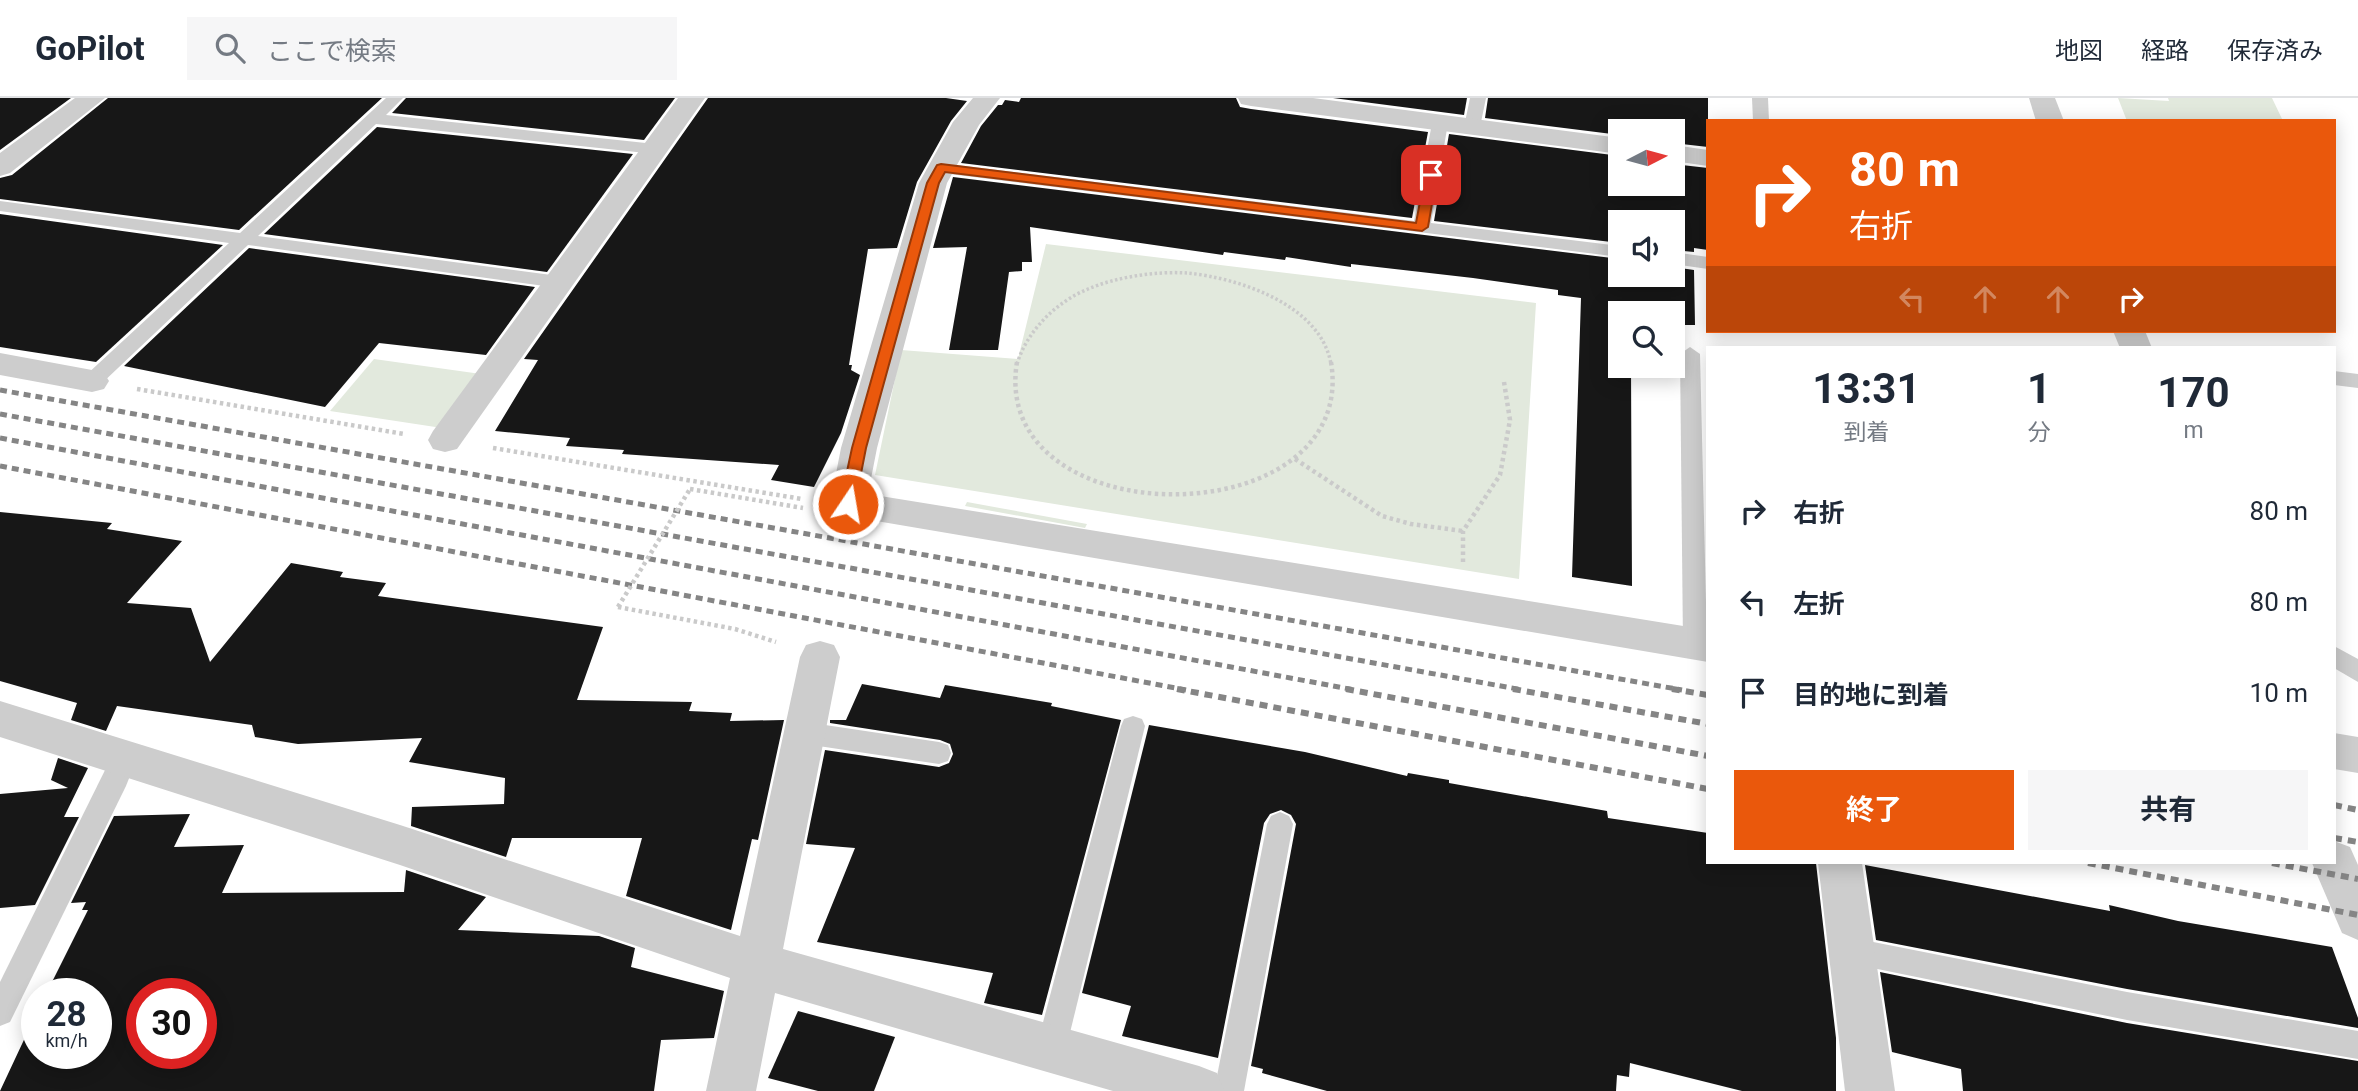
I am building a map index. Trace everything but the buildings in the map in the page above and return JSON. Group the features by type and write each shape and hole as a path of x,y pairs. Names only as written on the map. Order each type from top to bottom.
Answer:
{"street":[{"path":"0,167 92,98"},
{"path":"445,440 692,98"},
{"path":"986,98 967,122 933,183 859,448 848,504 1702,645"},
{"path":"1251,98 1608,144"},
{"path":"2042,98 2049,119"},
{"path":"1685,155 1706,158"},
{"path":"0,364 92,381"},
{"path":"731,1091 820,657"},
{"path":"0,719 400,845 758,965 1199,1091"},
{"path":"2336,751 2358,755"},
{"path":"1840,864 1870,1091"},
{"path":"2335,864 2358,918"}],"lane":[{"path":"92,381 395,98"},
{"path":"1472,127 1478,98"},
{"path":"1760,98 1761,119"},
{"path":"373,119 655,149"},
{"path":"1422,227 1440,123"},
{"path":"941,168 1608,250"},
{"path":"0,206 559,282"},
{"path":"1685,260 1706,263"},
{"path":"1690,354 1702,645"},
{"path":"2336,377 2358,381"},
{"path":"2336,656 2358,672"},
{"path":"1051,1049 1133,726"},
{"path":"805,733 939,753"},
{"path":"0,1012 113,786 124,758"},
{"path":"1229,1091 1280,824"},
{"path":"1853,951 2127,1006 2358,1045"}],"path":[{"path":"1013,388 1013,369 1035,327 1073,297 1123,279 1185,273 1218,277 1276,299 1304,318 1319,335 1334,366 1334,398 1316,438 1295,459 1239,487 1177,496 1127,492 1087,480 1053,460 1022,426 1016,407"},
{"path":"92,381 750,492 848,504"},
{"path":"1463,570 1463,531 1500,475 1510,420 1504,382"},
{"path":"1295,459 1318,469 1351,498 1383,516 1463,531"},
{"path":"735,629 618,607 690,489 800,508"}],"shaded area":[{"path":"2118,98 2169,101 2168,98 2272,98 2282,119 2126,119"},
{"path":"1046,244 1536,303 1519,579 875,475 901,350 1018,359"},
{"path":"374,359 481,374 442,428 330,411"},
{"path":"967,502 1087,524 1085,528 965,506"}],"railway":[{"path":"0,390 1682,690"},
{"path":"0,414 1523,690"},
{"path":"0,438 1355,690"},
{"path":"0,466 1186,690"},
{"path":"1177,689 1706,789"},
{"path":"1346,689 1706,756"},
{"path":"1513,689 1706,724"},
{"path":"1672,689 1706,695"},
{"path":"2336,805 2358,810"},
{"path":"2336,838 2358,842"},
{"path":"2093,864 2358,915"},
{"path":"2277,864 2358,879"}],"route":[{"path":"848,504 859,448 933,183 941,168 1422,227 1431,175"}]}
